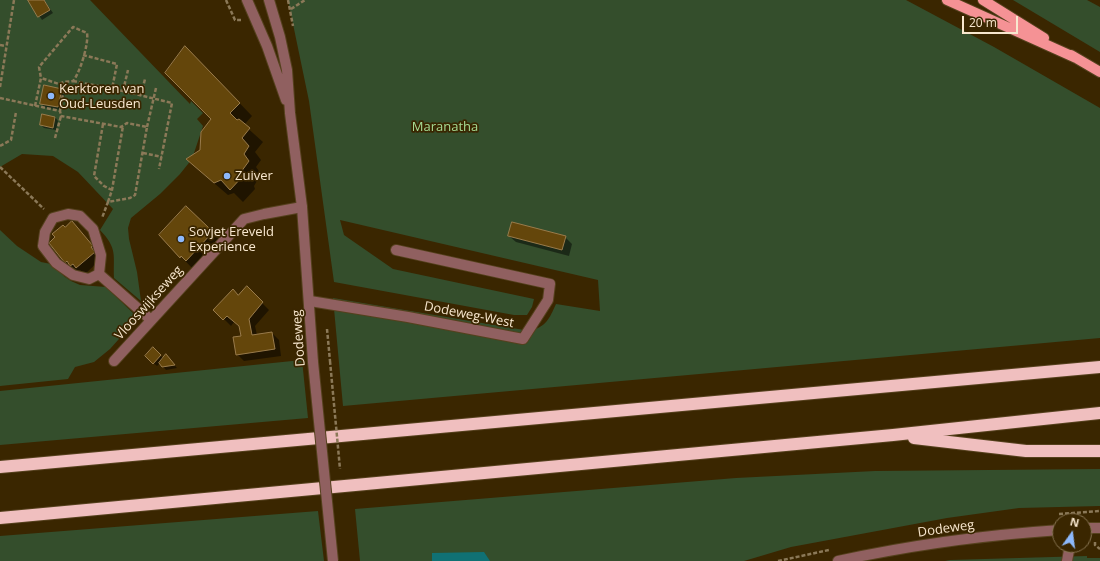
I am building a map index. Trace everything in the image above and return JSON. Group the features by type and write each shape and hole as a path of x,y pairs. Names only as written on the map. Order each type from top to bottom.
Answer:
{"highway":[{"path":"0,467 1100,367"},
{"path":"0,518 893,435 1100,413"},
{"path":"893,435 1026,451 1100,451"}],"main road":[{"path":"947,0 1076,58"},
{"path":"983,0 1100,72"}],"street":[{"name":"Dodeweg","path":"247,0 267,46 290,113"},
{"name":"Dodeweg","path":"269,0 280,37 287,70 290,113 302,207 310,301 313,362 333,561"},
{"name":"Vlooswijkseweg","path":"114,361 244,220 264,214 302,207"},
{"path":"68,214 80,216 93,229 101,255 99,274 89,279 73,276 56,263 43,246 45,232 53,218 68,214"},
{"name":"Dodeweg-West","path":"310,301 408,317 524,339 548,300 550,284 396,250"},
{"path":"99,274 151,320"},
{"name":"Dodeweg","path":"838,561 942,542 1052,531"}],"path":[{"path":"0,87 14,0"},
{"path":"288,0 291,9 306,0"},
{"path":"35,106 41,78 39,67 73,27 87,33 88,37 77,76 73,81"},
{"path":"0,45 6,46"},
{"path":"84,55 117,64 112,88"},
{"path":"123,91 128,70"},
{"path":"41,78 59,84 73,81 112,88 172,103 159,170"},
{"path":"142,95 145,79"},
{"path":"55,138 61,116 60,111 65,82"},
{"path":"108,202 130,198 135,195 147,127 156,88"},
{"path":"0,98 60,111"},
{"path":"0,146 11,140 16,112"},
{"path":"61,116 121,127 127,124 147,127"},
{"path":"103,124 94,176 104,186 112,190"},
{"path":"93,229 100,223 112,190 123,126"},
{"path":"143,153 162,157"},
{"path":"0,167 53,218"},
{"path":"330,361 341,476"},
{"path":"1092,511 1100,511"}],"green space":[{"path":"0,0 90,0 190,104 191,101 203,113 197,119 203,126 192,159 180,174 160,194 131,218 128,228 129,239 137,272 141,301 114,278 114,258 112,247 110,242 100,230 113,209 78,172 53,156 22,154 0,167"},
{"name":"Maranatha","path":"288,0 906,0 994,47 1100,108 1100,338 343,406 333,298 530,331 540,327 547,321 556,304 600,311 598,280 340,220 344,235 393,269 534,299 532,307 527,315 514,315 334,282 309,101"},
{"path":"1013,0 1087,0 1100,7 1100,52"},
{"path":"0,230 17,246 41,262 51,264 71,281 80,285 106,287 134,314 135,321 110,349 94,362 75,367 68,379 0,386"},
{"path":"302,360 308,418 0,445 0,391"},
{"path":"1100,469 1100,506 1019,508 947,518 791,547 744,561 360,561 355,509 736,478 875,471"},
{"path":"318,511 324,561 0,561 0,536"},
{"path":"1087,556 1087,558 1100,558 1100,561 945,561 950,560"}],"water":[{"path":"484,552 490,561 432,561 432,553"}],"building":[{"path":"28,0 44,0 50,10 38,17"},
{"path":"185,46 240,103 230,113 237,120 239,119 250,128 242,138 249,146 244,154 249,161 241,172 243,176 230,190 221,180 214,183 186,159 200,150 201,132 211,119 165,73"},
{"name":"Kerktoren van Oud-Leusden","path":"44,85 62,89 58,107 40,104"},
{"path":"42,114 55,117 53,128 40,125"},
{"path":"186,206 209,228 208,229 212,233 186,261 181,256 180,258 159,235"},
{"path":"72,221 93,246 91,247 95,252 76,268 73,264 70,266 67,261 65,263 49,243 55,237 52,234 63,225 65,227"},
{"path":"512,222 566,236 562,250 508,236"},
{"path":"247,286 263,302 249,319 252,335 272,332 275,349 236,355 233,337 241,336 239,326 227,316 223,320 213,310 233,289 238,295"},
{"path":"153,347 161,355 153,364 145,356"},
{"path":"166,354 175,365 162,367 159,363"}],"place":[{"name":"Kerktoren van Oud-Leusden","path":"51,96"},
{"name":"Zuiver","path":"227,176"},
{"name":"Sovjet Ereveld Experience","path":"181,239"}]}
